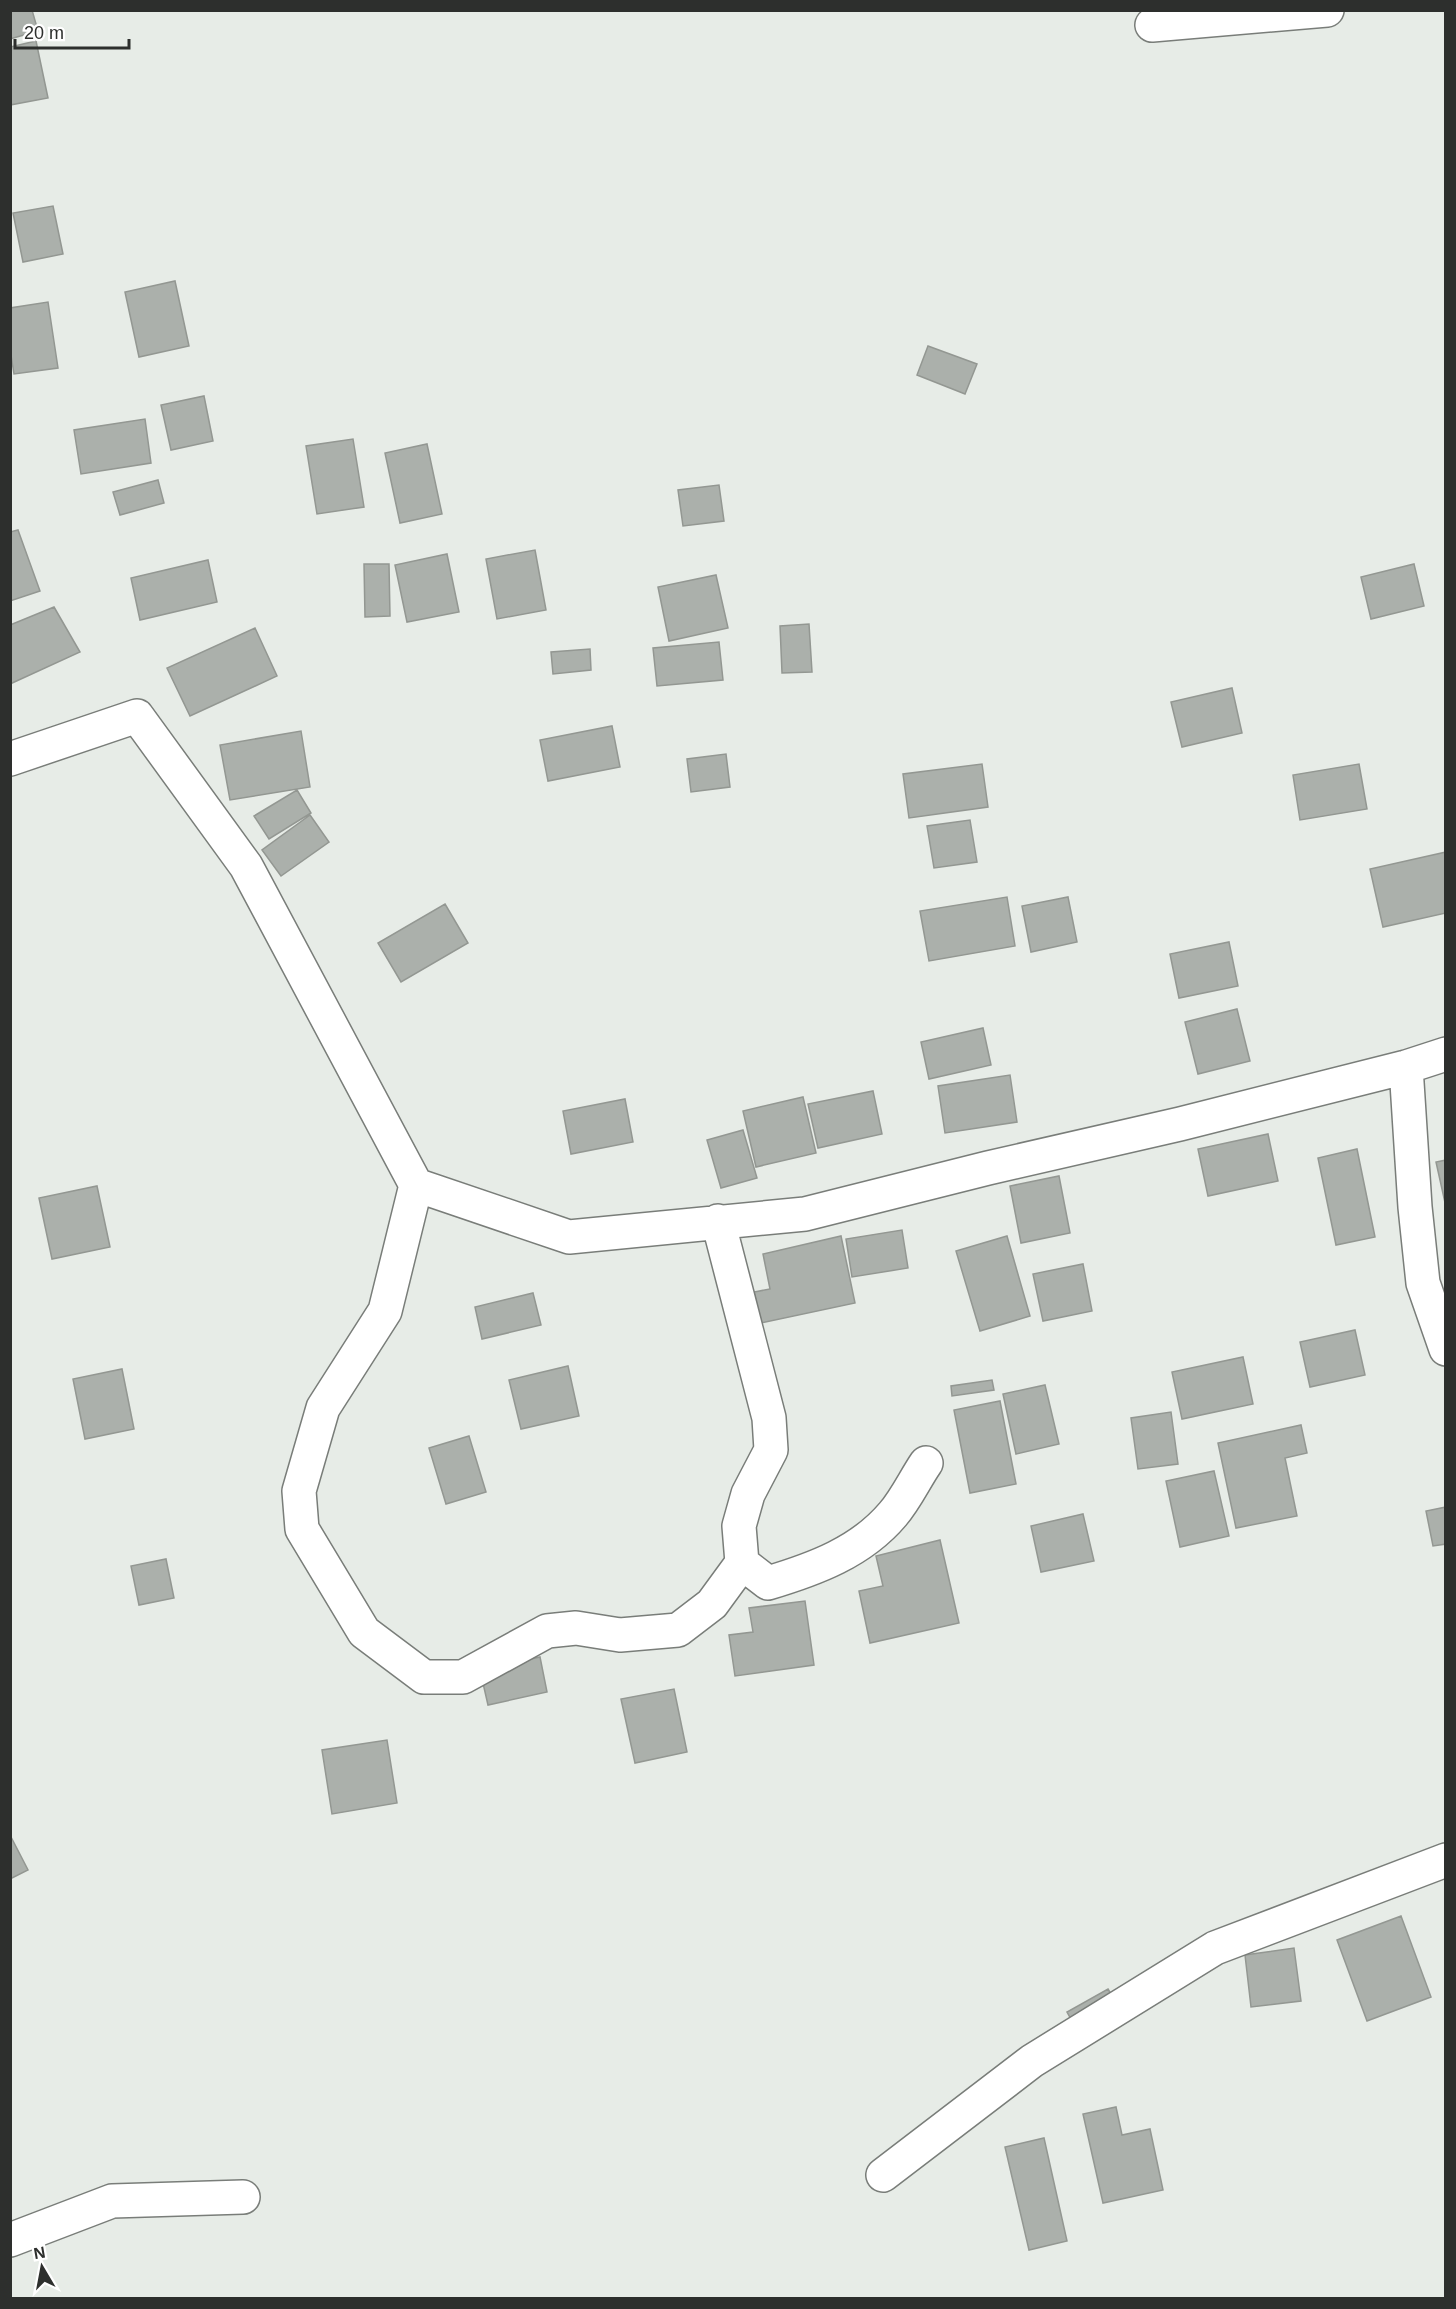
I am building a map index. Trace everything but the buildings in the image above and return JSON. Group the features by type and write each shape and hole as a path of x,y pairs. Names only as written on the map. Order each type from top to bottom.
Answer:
{"street":[{"path":"1152,25 1327,10"},
{"path":"10,759 137,717 246,866 416,1185 385,1311 323,1408 299,1491 302,1529 364,1632 424,1677 464,1677 547,1631 576,1628 620,1635 678,1630 712,1604 742,1563 739,1526 748,1494 771,1450 770,1418 718,1221"},
{"path":"416,1185 569,1236 805,1214 988,1168 1180,1124 1406,1067 1446,1054"},
{"path":"1406,1067 1415,1207 1423,1283 1446,1350"},
{"path":"742,1563 768,1583 815,1569 857,1547 893,1514 926,1463"},
{"path":"883,2175 1032,2061 1215,1948 1446,1860"},
{"path":"10,2240 112,2201 243,2197"}]}
